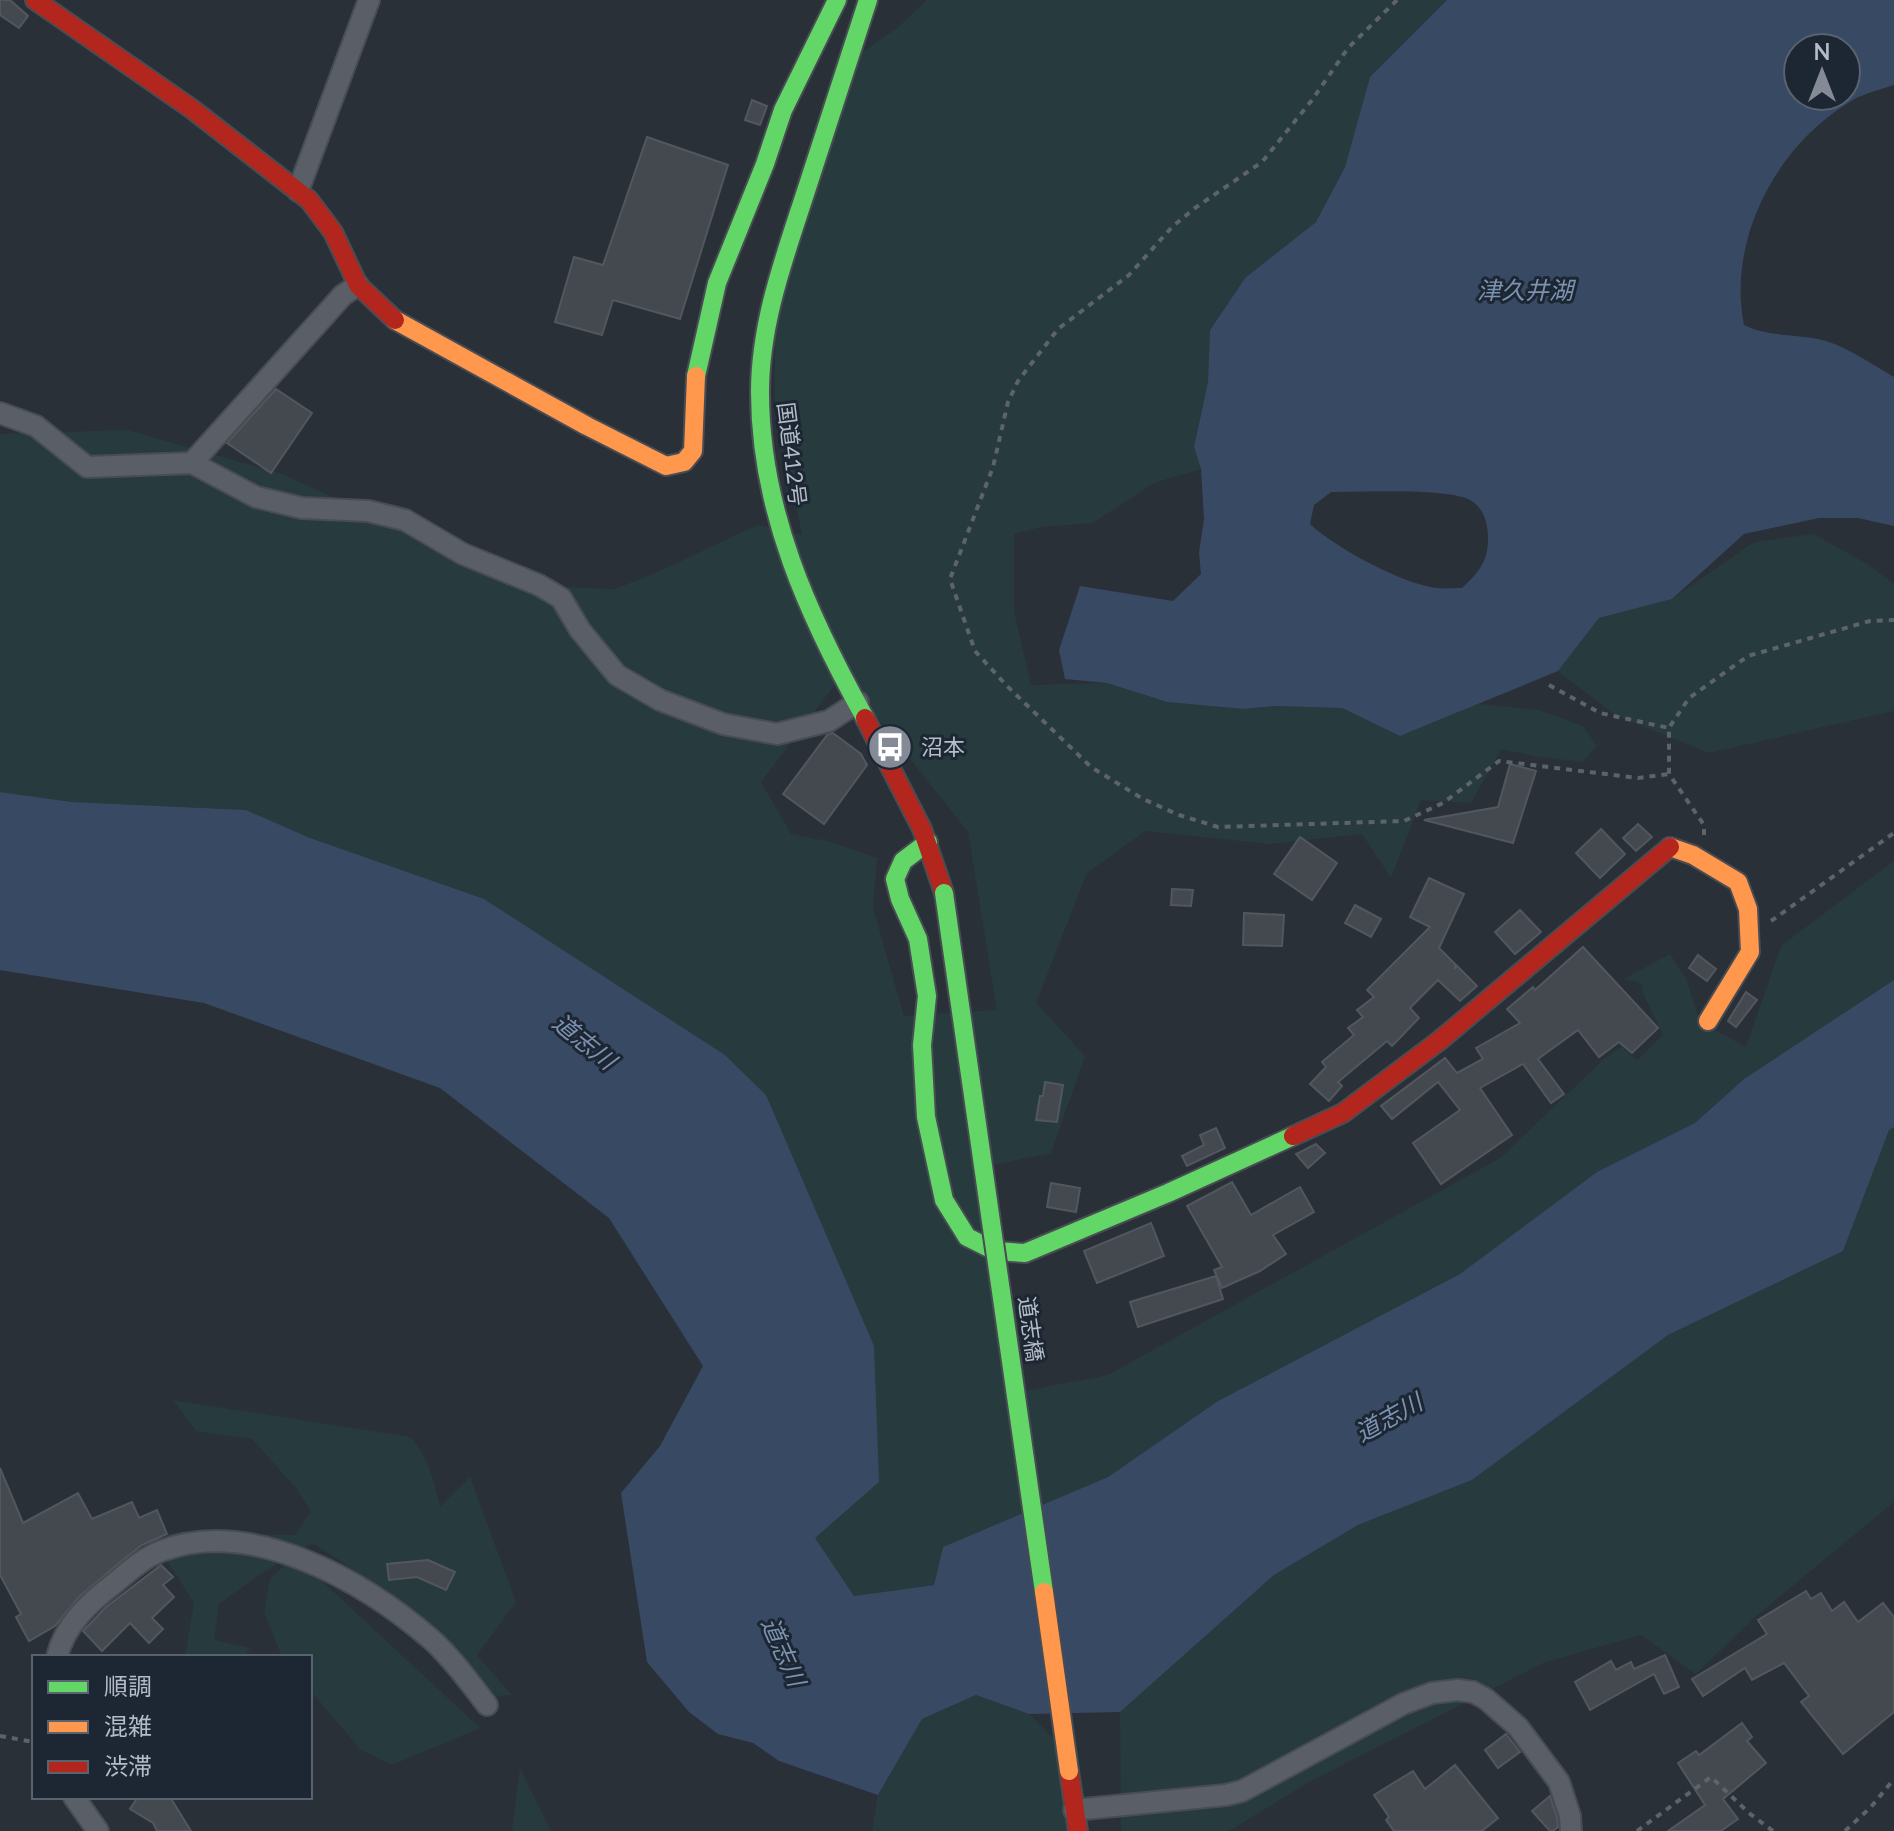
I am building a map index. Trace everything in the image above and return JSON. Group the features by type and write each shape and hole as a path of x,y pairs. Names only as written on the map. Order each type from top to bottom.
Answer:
{"main road":[{"path":"35,0 192,109 309,200 333,232 358,285 379,308 404,327 559,412 666,466 684,462 693,451 699,353 722,265 759,181 789,96 837,0"},
{"name":"国道412号","path":"868,0 775,287 763,348 760,388 764,455 777,522 793,572 815,621 895,770 928,842 944,893"},
{"path":"928,842 903,861 895,879 900,899 918,939 927,996 922,1045 926,1117 944,1200 967,1237 995,1251 1025,1253 1168,1193 1343,1113 1439,1041 1668,846 1738,882 1748,909 1750,952 1708,1021"},
{"name":"道志橋","path":"944,893 1074,1810"},
{"path":"1074,1810 1078,1831"}],"street":[{"path":"298,191 369,0"},
{"path":"192,463 343,295 358,285"},
{"path":"0,413 36,426 87,467 192,463 256,497 302,508 368,511 405,520 463,554 539,585 561,598 580,630 617,675 660,700 723,724 777,734 829,721 858,702"},
{"path":"57,1655 73,1623 98,1596 129,1571 160,1551 225,1541 265,1547 308,1562 367,1590 453,1661 487,1705"},
{"path":"1074,1810 1189,1800 1242,1791 1403,1704 1432,1693 1458,1690 1473,1692 1486,1699 1518,1727 1559,1782 1570,1816 1571,1831"},
{"path":"75,1799 98,1831"}],"path":[{"path":"1397,0 1348,48 1312,100 1262,162 1195,208 1172,227 1129,275 1058,329 1018,381 1008,402 993,467 950,579 975,651 1091,767 1143,799 1218,827 1404,821 1443,803 1499,761 1638,778 1670,774"},
{"path":"1704,862 1704,825 1670,774 1669,728 1689,698 1748,656 1870,621 1894,620"},
{"path":"1549,685 1600,713 1669,728"},
{"path":"1749,936 1894,833"},
{"path":"0,1736 32,1742"},
{"path":"1637,1831 1711,1777 1773,1831"},
{"path":"1845,1831 1871,1807 1894,1779"}],"green space":[{"path":"927,0 1447,0 1370,77 1345,167 1316,222 1245,278 1210,329 1208,382 1194,447 1201,469 1154,483 1093,523 1041,527 1014,534 1014,611 1031,685 1107,683 1167,702 1243,709 1274,706 1342,708 1400,736 1479,704 1539,710 1583,726 1597,746 1582,762 1501,749 1471,803 1421,800 1391,878 1362,834 1270,844 1145,831 1087,873 1036,1003 1085,1056 1051,1153 973,1169 1024,1391 1108,1375 1500,1158 1605,1058 1622,1046 1637,1061 1663,1035 1641,983 1624,979 1670,954 1686,978 1700,1022 1746,1047 1781,946 1894,861 1894,980 1744,1079 1695,1123 1597,1172 1460,1274 1218,1401 1108,1477 943,1547 934,1585 854,1596 814,1538 879,1482 766,1095 725,1055 615,984 246,810 72,802 0,792 0,434 127,430 282,474 530,586 615,589 757,525 802,535 775,402 775,325 838,69 897,28","holes":["843,674 968,832 997,1010 904,1016 873,908 877,858 828,841 791,834 761,782"]},
{"path":"1814,534 1869,565 1894,584 1894,711 1709,753 1615,715 1558,671 1599,618 1672,599 1754,542"},
{"path":"1894,1127 1894,1502 1755,1617 1696,1674 1641,1635 1543,1663 1309,1782 1229,1831 1121,1831 1120,1712 1274,1575 1358,1525 1472,1480 1668,1335 1843,1251 1889,1130"},
{"path":"173,1400 410,1437 426,1462 440,1507 470,1477 516,1602 477,1655 512,1695 496,1696 434,1631 362,1576 312,1543 219,1604 214,1640 250,1648 245,1655 185,1655 194,1603 169,1564 165,1533 295,1535 311,1512 297,1489 252,1439 196,1431"},
{"path":"295,1556 480,1728 392,1765 361,1750 312,1692 312,1655 281,1655 264,1612 270,1579"},
{"path":"976,1695 1029,1714 1058,1743 1067,1831 872,1831 878,1795 922,1719"},
{"path":"520,1768 551,1831 512,1831"}],"water":[{"name":"津久井湖","path":"1447,0 1894,0 1894,85 1862,96 1862,32 1782,32 1782,112 1836,112 1799,144 1779,170 1763,199 1750,229 1743,261 1741,293 1744,325 1764,332 1835,344 1894,377 1894,526 1858,518 1819,518 1744,534 1672,599 1599,618 1558,671 1400,736 1342,708 1274,706 1243,709 1167,702 1107,683 1065,679 1059,650 1080,586 1173,601 1201,574 1199,553 1204,519 1201,469 1194,447 1208,382 1210,330 1245,278 1316,222 1345,167 1370,77","holes":["1381,491 1456,496 1468,499 1481,510 1488,535 1485,559 1462,588 1440,588 1406,580 1352,554 1310,524 1314,505 1331,492"]},
{"name":"道志川","path":"0,792 72,802 246,810 310,838 484,899 725,1055 766,1095 874,1346 879,1482 815,1538 854,1596 934,1585 943,1547 1108,1477 1218,1401 1460,1274 1597,1172 1695,1123 1744,1079 1894,980 1894,1127 1889,1130 1843,1251 1668,1335 1472,1480 1358,1525 1274,1575 1120,1712 1029,1714 976,1695 922,1719 878,1795 779,1761 753,1743 718,1734 689,1712 647,1662 621,1493 660,1446 703,1366 609,1218 440,1088 204,1003 0,970"}],"building":[{"path":"0,0 10,0 28,16 19,28 0,15"},
{"path":"752,100 767,106 760,125 745,120"},
{"path":"647,137 728,165 680,319 613,300 602,335 555,322 574,257 603,265"},
{"path":"276,389 312,413 271,473 227,443"},
{"path":"833,733 861,754 867,765 824,824 783,794 827,735"},
{"path":"1510,764 1536,771 1513,843 1424,820 1498,807"},
{"path":"1638,824 1652,837 1636,851 1623,838"},
{"path":"1601,829 1625,854 1600,878 1576,853"},
{"path":"1300,837 1337,863 1312,900 1274,874"},
{"path":"1429,878 1464,894 1439,948 1456,965 1454,969 1457,966 1477,986 1460,1001 1438,980 1410,1008 1419,1018 1392,1046 1387,1041 1338,1082 1342,1086 1329,1101 1310,1084 1326,1067 1322,1062 1354,1035 1348,1028 1363,1017 1357,1010 1374,997 1367,990 1430,927 1410,917"},
{"path":"1172,889 1193,890 1191,906 1171,905"},
{"path":"1355,905 1381,919 1371,937 1345,923"},
{"path":"1520,910 1541,932 1515,954 1495,932"},
{"path":"1244,913 1284,915 1282,946 1243,945"},
{"path":"1583,947 1658,1028 1632,1053 1619,1042 1599,1057 1578,1030 1538,1059 1564,1094 1551,1103 1523,1064 1480,1088 1512,1135 1441,1184 1413,1143 1460,1110 1438,1082 1392,1119 1381,1106 1445,1058 1457,1073 1483,1059 1476,1048 1520,1023 1507,1009 1533,987 1535,990"},
{"path":"1698,955 1716,969 1707,981 1689,968"},
{"path":"1746,992 1757,1000 1736,1027 1728,1021"},
{"path":"1045,1082 1063,1085 1057,1122 1036,1120"},
{"path":"1216,1128 1225,1148 1187,1166 1182,1156 1204,1145 1200,1135"},
{"path":"1316,1144 1325,1153 1308,1168 1296,1154"},
{"path":"1232,1182 1251,1215 1300,1187 1314,1212 1273,1235 1286,1254 1260,1271 1222,1288 1214,1270 1222,1267 1187,1206"},
{"path":"1051,1183 1080,1188 1076,1212 1047,1207"},
{"path":"1151,1223 1164,1256 1097,1283 1084,1251"},
{"path":"1216,1276 1223,1299 1138,1327 1130,1302"},
{"path":"0,1468 23,1523 78,1493 92,1519 132,1502 139,1518 157,1510 167,1534 142,1545 79,1597 55,1626 29,1641 16,1617 21,1614 0,1575"},
{"path":"428,1560 455,1572 446,1590 417,1577 389,1580 387,1564"},
{"path":"161,1565 173,1577 163,1585 174,1597 152,1618 163,1629 149,1643 130,1623 102,1651 83,1631 106,1607"},
{"path":"1806,1591 1811,1599 1821,1593 1832,1611 1844,1602 1858,1622 1883,1603 1894,1617 1894,1712 1843,1754 1801,1702 1809,1696 1784,1663 1752,1680 1745,1668 1703,1696 1692,1679 1767,1634 1758,1620"},
{"path":"1665,1655 1679,1687 1664,1694 1654,1674 1590,1710 1575,1682 1611,1661 1616,1670 1631,1662 1634,1669"},
{"path":"1742,1723 1752,1737 1747,1741 1766,1763 1723,1799 1738,1819 1721,1831 1668,1831 1705,1805 1678,1763 1696,1751 1699,1755"},
{"path":"1506,1734 1520,1752 1498,1768 1485,1750"},
{"path":"1455,1765 1498,1818 1482,1831 1394,1831 1386,1820 1389,1817 1374,1795 1413,1771 1425,1789"},
{"path":"1550,1796 1558,1827 1553,1831 1532,1811"},
{"path":"137,1799 171,1799 191,1831 157,1831 153,1823 130,1809"}],"traffic: fast":[{"path":"696,376 717,283 765,164 783,110 837,0"},
{"path":"865,718 807,602 778,521 762,436 760,392 764,340 775,290 868,0"},
{"path":"928,842 903,861 895,879 900,899 918,939 927,996 922,1045 926,1117 944,1200 967,1237 995,1251 1025,1253 1293,1136"},
{"path":"944,893 1044,1592"}],"traffic: slow":[{"path":"395,320 666,466 684,462 693,451 696,376"},
{"path":"1670,847 1693,855 1738,882 1748,909 1750,952 1708,1021"},
{"path":"1044,1592 1069,1771"}],"traffic: jam":[{"path":"35,0 192,109 309,200 333,232 358,285 395,320"},
{"path":"865,718 922,829 944,893"},
{"path":"1293,1136 1343,1113 1439,1041 1670,847"},
{"path":"1069,1771 1078,1831"}],"place":[{"name":"沼本","path":"890,747"}]}
